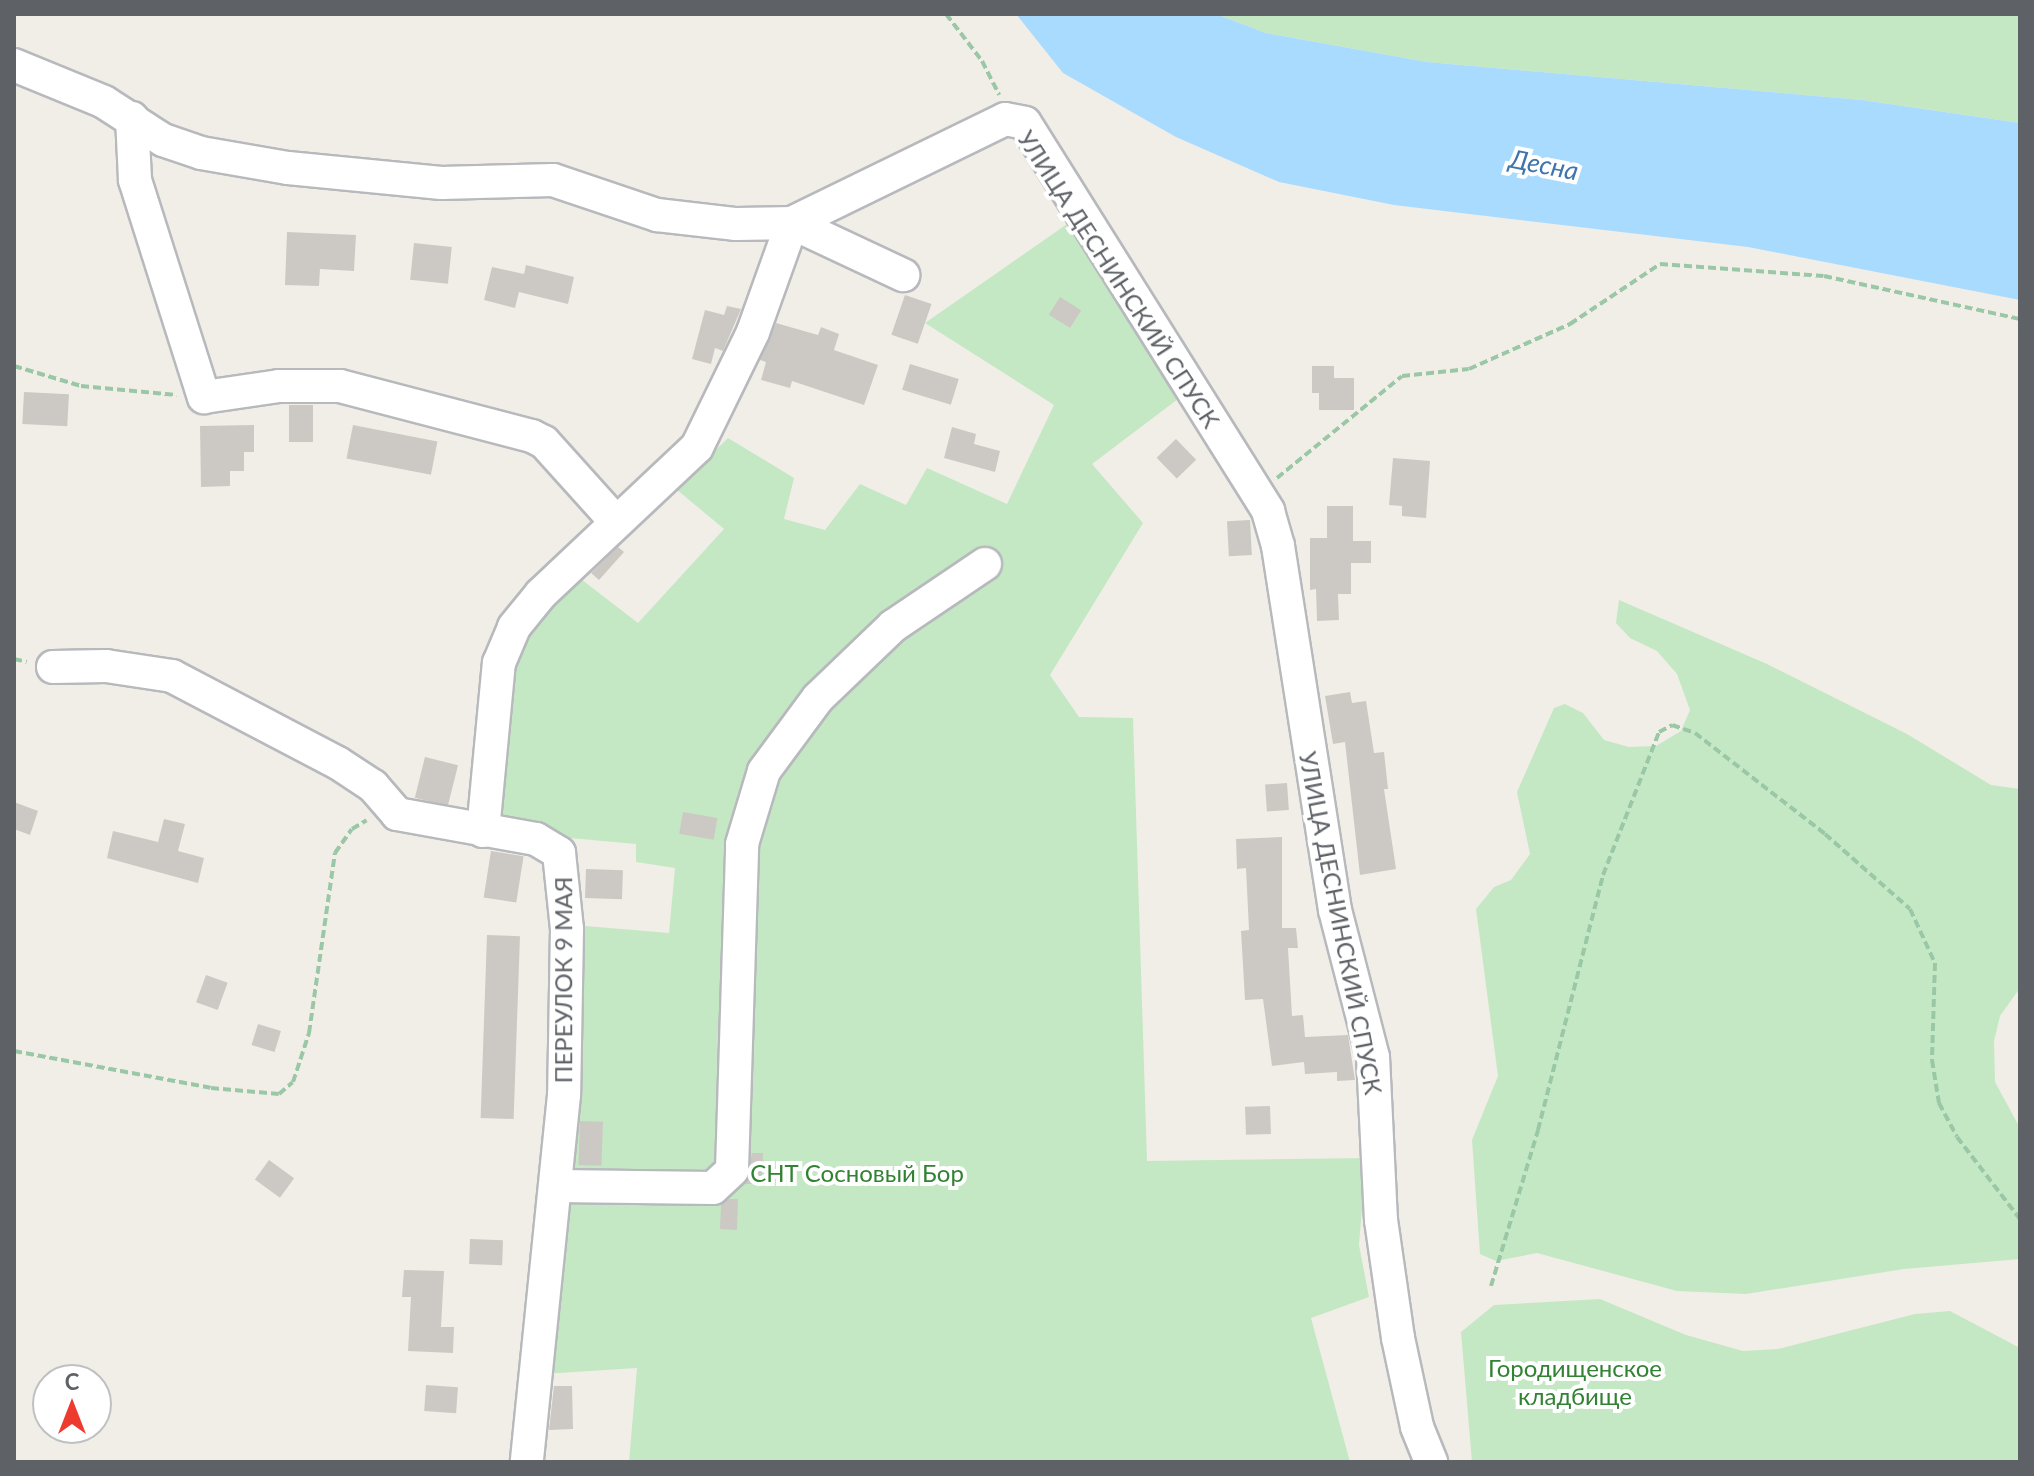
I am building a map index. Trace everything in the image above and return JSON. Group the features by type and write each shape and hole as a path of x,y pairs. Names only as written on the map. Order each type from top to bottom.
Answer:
{"street":[{"name":"УЛИЦА ДЕСНИНСКИЙ СПУСК","path":"14,65 132,118 163,140 201,153 288,168 441,183 553,180 669,217 792,223 1005,119 1025,123 1268,511 1278,546 1335,910 1373,1057 1381,1220 1398,1338 1417,1427 1431,1462"},
{"path":"132,118 135,180 204,397 279,386 340,386 532,436 544,442 616,522"},
{"path":"53,667 106,666 172,676 338,763 373,786 397,814 483,831 499,663 514,627 616,522 697,447 716,417 753,332 792,223 903,275"},
{"path":"558,1186 713,1188 732,1170 742,844 764,771 818,698 893,626 985,564"},
{"name":"ПЕРЕУЛОК 9 МАЯ","path":"483,831 550,844 565,872 568,1003 558,1186 527,1462"}],"path":[{"path":"946,14 982,61 1005,119"},
{"path":"1268,511 1279,473 1402,376 1469,369 1570,324 1660,264 1824,276 2020,319"},
{"path":"14,366 81,386 204,397"},
{"path":"1491,1286 1538,1130 1603,875 1659,732 1672,725 1695,733 1910,909 1935,963 1932,1060 1939,1103 1957,1137 2020,1219"},
{"path":"14,1051 211,1088 279,1094 293,1082 309,1033 335,853 352,829 370,818 397,814"}],"green space":[{"path":"1216,14 2020,14 2020,123 1862,100 1427,62 1266,33"},
{"name":"СНТ Сосновый Бор","path":"1070,222 1178,399 1092,464 1143,523 1050,675 1079,717 1133,718 1147,1161 1366,1158 1359,1245 1369,1297 1311,1318 1350,1462 629,1462 637,1368 543,1374 585,926 669,933 675,868 636,862 636,844 559,837 494,821 509,670 528,629 577,576 638,623 724,529 676,489 728,438 794,478 784,519 825,530 860,484 906,505 927,468 1007,504 1054,405 925,323"},
{"path":"1619,600 1767,664 1907,734 1991,785 2020,789 2020,988 2000,1016 1994,1041 1995,1082 2020,1128 2020,1259 1904,1269 1746,1294 1677,1291 1537,1253 1496,1261 1480,1254 1472,1140 1498,1076 1476,909 1494,887 1511,880 1530,854 1517,792 1554,708 1565,704 1583,713 1604,740 1629,747 1656,746 1681,731 1690,710 1677,674 1657,651 1630,638 1616,623"},
{"name":"Городищенское кладбище","path":"1600,1299 1686,1335 1743,1351 1778,1349 1915,1314 1950,1311 2020,1348 2020,1462 1472,1462 1461,1332 1494,1305"}],"water":[{"name":"Десна","path":"1016,14 1216,14 1266,33 1427,62 1862,100 2020,123 2020,300 1748,247 1394,205 1279,182 1176,137 1063,73"}],"building":[{"path":"287,232 356,235 354,271 320,269 319,286 285,285"},
{"path":"414,243 452,247 448,284 410,280"},
{"path":"526,265 574,277 568,304 519,292 515,308 484,300 492,267 524,274"},
{"path":"905,295 931,304 918,344 891,335"},
{"path":"1060,297 1081,310 1070,328 1049,315"},
{"path":"727,306 741,309 723,351 715,348 711,364 692,359 705,310 724,315"},
{"path":"776,323 818,335 821,327 839,334 834,350 878,365 864,405 792,381 790,388 761,380 766,362 760,360"},
{"path":"910,364 959,379 951,405 902,390"},
{"path":"1312,366 1334,366 1334,378 1354,378 1354,410 1319,410 1319,393 1312,393"},
{"path":"24,392 69,394 67,426 22,424"},
{"path":"289,405 313,405 313,442 289,442"},
{"path":"254,425 254,452 244,452 244,471 230,471 230,486 201,487 200,426"},
{"path":"353,425 437,441 431,475 347,458"},
{"path":"952,427 976,434 974,444 1000,451 995,472 944,458"},
{"path":"1176,439 1196,460 1177,479 1157,458"},
{"path":"1393,458 1430,461 1426,518 1402,516 1402,506 1389,505"},
{"path":"1327,506 1353,506 1353,541 1371,541 1371,563 1351,563 1351,594 1338,594 1339,620 1317,621 1316,589 1310,590 1310,538 1327,538"},
{"path":"1250,520 1252,555 1229,556 1227,521"},
{"path":"618,547 624,552 599,580 591,573"},
{"path":"1350,692 1352,703 1366,701 1374,753 1384,752 1388,789 1384,789 1396,869 1360,875 1345,742 1333,744 1325,696"},
{"path":"425,757 458,765 448,806 415,798"},
{"path":"1287,783 1289,810 1267,811 1265,785"},
{"path":"14,802 38,811 30,835 14,829"},
{"path":"683,812 717,818 714,840 679,834"},
{"path":"164,819 185,824 178,851 204,858 198,883 107,858 113,831 158,842"},
{"path":"1282,837 1282,928 1296,928 1298,948 1288,948 1292,1016 1303,1015 1305,1037 1348,1035 1355,1080 1337,1081 1337,1072 1305,1074 1304,1062 1272,1066 1263,999 1245,1000 1241,931 1249,930 1246,868 1237,869 1236,839"},
{"path":"491,851 524,856 516,903 484,897"},
{"path":"586,869 623,870 622,899 585,898"},
{"path":"487,935 520,936 514,1119 481,1118"},
{"path":"206,975 228,983 218,1010 196,1002"},
{"path":"258,1024 281,1031 275,1052 252,1045"},
{"path":"1270,1106 1271,1134 1246,1135 1245,1107"},
{"path":"580,1121 603,1122 601,1166 578,1165"},
{"path":"752,1153 763,1153 762,1184 745,1184"},
{"path":"269,1160 294,1178 280,1198 255,1179"},
{"path":"729,1199 738,1199 737,1230 720,1229 721,1204"},
{"path":"470,1239 503,1240 502,1265 469,1264"},
{"path":"404,1270 444,1271 441,1327 454,1327 453,1353 408,1351 411,1297 402,1297"},
{"path":"426,1385 458,1387 456,1413 424,1411"},
{"path":"554,1386 572,1386 573,1429 549,1430"}]}
